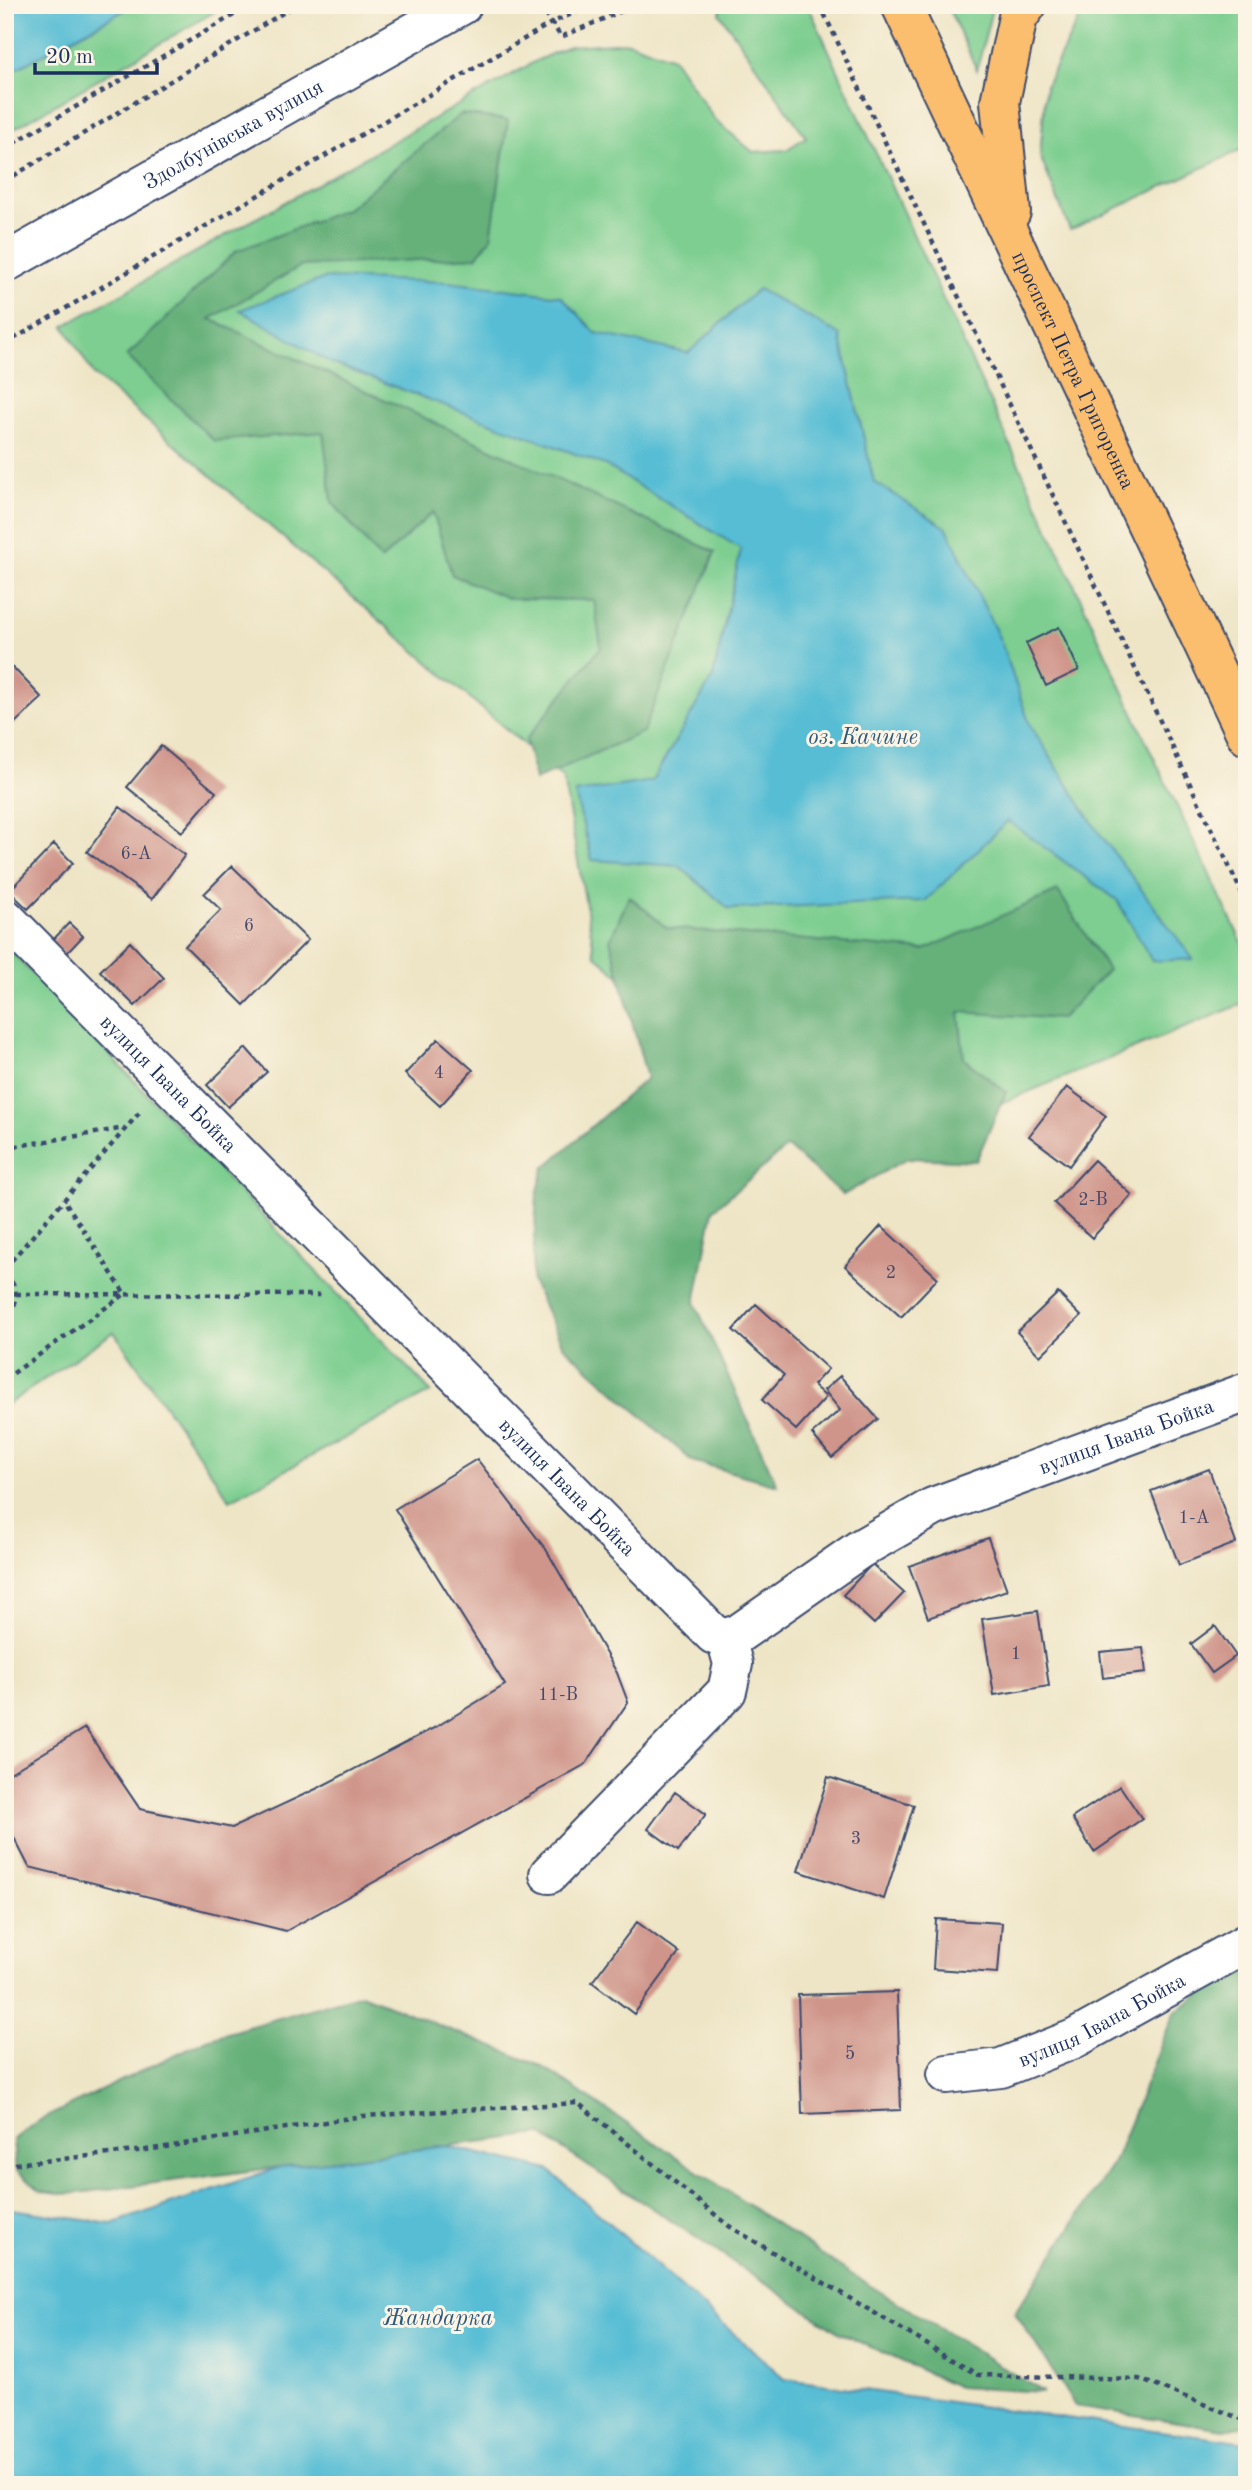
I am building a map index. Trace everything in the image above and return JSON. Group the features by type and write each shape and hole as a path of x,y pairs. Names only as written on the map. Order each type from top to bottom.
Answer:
{"main road":[{"name":"проспект Петра Григоренка","path":"901,5 1247,736"},
{"path":"1013,239 1000,102 1018,16 1027,5"}],"street":[{"name":"Здолбунівська вулиця","path":"5,263 462,5"},
{"name":"вулиця Івана Бойка","path":"5,918 714,1635 726,1638 738,1634 860,1549 933,1507 1247,1392"},
{"path":"549,1874 727,1691 733,1664 726,1638"},
{"name":"вулиця Івана Бойка","path":"947,2074 1001,2068 1074,2039 1247,1943"}],"path":[{"path":"5,148 251,5"},
{"path":"5,181 296,5"},
{"path":"540,5 561,37 636,5"},
{"path":"5,344 553,22 593,5"},
{"path":"820,5 1247,904"},
{"path":"5,1268 166,1081"},
{"path":"5,1149 126,1128"},
{"path":"64,1200 125,1294"},
{"path":"5,1274 14,1285 16,1294 12,1311 5,1319"},
{"path":"16,1294 379,1296"},
{"path":"5,1379 125,1294"},
{"path":"5,2165 146,2150 363,2116 578,2103 729,2226 978,2375 1139,2379 1247,2421"}],"green space":[{"path":"5,5 226,5 5,134"},
{"path":"721,5 808,5 1151,752 1247,953 1247,1002 843,1168 595,955 563,778 94,375 64,326 538,60 569,46 629,42 673,58 715,120 753,152 786,150 806,137 720,14"},
{"path":"947,5 993,5 977,70"},
{"path":"1090,5 1247,5 1247,147 1070,230 1040,156 1046,85 1081,14"},
{"path":"461,114 508,120 491,238 476,257 301,266 210,319 715,552 643,732 535,780 526,739 601,647 594,600 510,599 452,575 433,512 381,560 332,502 323,432 214,441 127,356 236,251 347,209"},
{"path":"1058,891 1108,970 1061,1019 959,1012 964,1059 1006,1092 976,1161 908,1158 843,1195 787,1147 713,1210 695,1303 777,1485 692,1461 563,1346 532,1281 537,1195 544,1168 647,1078 610,940 629,896 667,928 924,950"},
{"path":"5,945 431,1392 230,1500 114,1332 5,1406"},
{"path":"1247,1961 1247,2425 1224,2429 1075,2406 1015,2312 1114,2162 1174,2013"},
{"path":"361,1994 541,2066 848,2272 1043,2392 958,2387 840,2333 540,2134 69,2194 41,2191 16,2170 13,2140 36,2122 207,2039"}],"water":[{"path":"5,5 134,5 20,67 5,71"},
{"name":"оз. Качине","path":"325,278 449,282 561,296 596,333 688,353 758,289 840,335 874,482 947,528 1001,642 1030,725 1097,830 1193,959 1152,961 1117,900 1008,821 925,901 729,909 679,866 592,860 575,793 652,781 713,677 741,549 605,465 331,363 240,310"},
{"name":"Жандарка","path":"447,2146 549,2170 785,2379 1247,2443 1247,2485 5,2485 5,2208 111,2224 280,2167"}],"building":[{"path":"1059,627 1079,670 1046,686 1026,643"},
{"path":"5,659 42,698 5,732"},
{"path":"161,746 216,792 182,832 127,787"},
{"path":"120,807 185,855 152,899 87,852"},
{"path":"54,844 73,863 28,909 9,891"},
{"path":"232,866 308,940 244,1005 185,946 221,910 204,894"},
{"path":"69,923 83,936 65,955 51,942"},
{"path":"130,942 164,978 135,1006 100,971"},
{"path":"438,1039 473,1070 440,1106 405,1074"},
{"path":"246,1048 267,1072 228,1107 207,1085"},
{"path":"1067,1087 1106,1116 1069,1166 1029,1136"},
{"path":"1094,1160 1132,1195 1092,1238 1054,1203"},
{"path":"881,1226 938,1278 901,1317 845,1266"},
{"path":"1058,1293 1081,1316 1040,1356 1017,1332"},
{"path":"756,1304 828,1369 813,1385 826,1397 796,1430 762,1400 784,1375 733,1330"},
{"path":"840,1376 878,1419 832,1458 812,1434 840,1410 824,1390"},
{"path":"477,1459 547,1551 617,1673 628,1702 586,1764 286,1931 29,1867 5,1820 5,1776 85,1728 140,1809 232,1828 316,1789 436,1727 505,1685 395,1509"},
{"path":"1209,1469 1236,1543 1179,1565 1151,1491"},
{"path":"988,1538 1007,1590 928,1618 909,1566"},
{"path":"872,1564 904,1593 874,1624 843,1595"},
{"path":"1038,1611 1049,1686 994,1695 982,1619"},
{"path":"1215,1626 1236,1656 1212,1673 1191,1644"},
{"path":"1143,1648 1146,1673 1103,1678 1100,1652"},
{"path":"828,1777 914,1805 884,1899 798,1871"},
{"path":"1120,1786 1142,1819 1094,1852 1072,1818"},
{"path":"675,1792 706,1814 678,1851 648,1829"},
{"path":"936,1919 1002,1923 998,1973 933,1969"},
{"path":"637,1922 679,1953 634,2014 592,1982"},
{"path":"897,1992 901,2110 802,2114 798,1995"}]}
